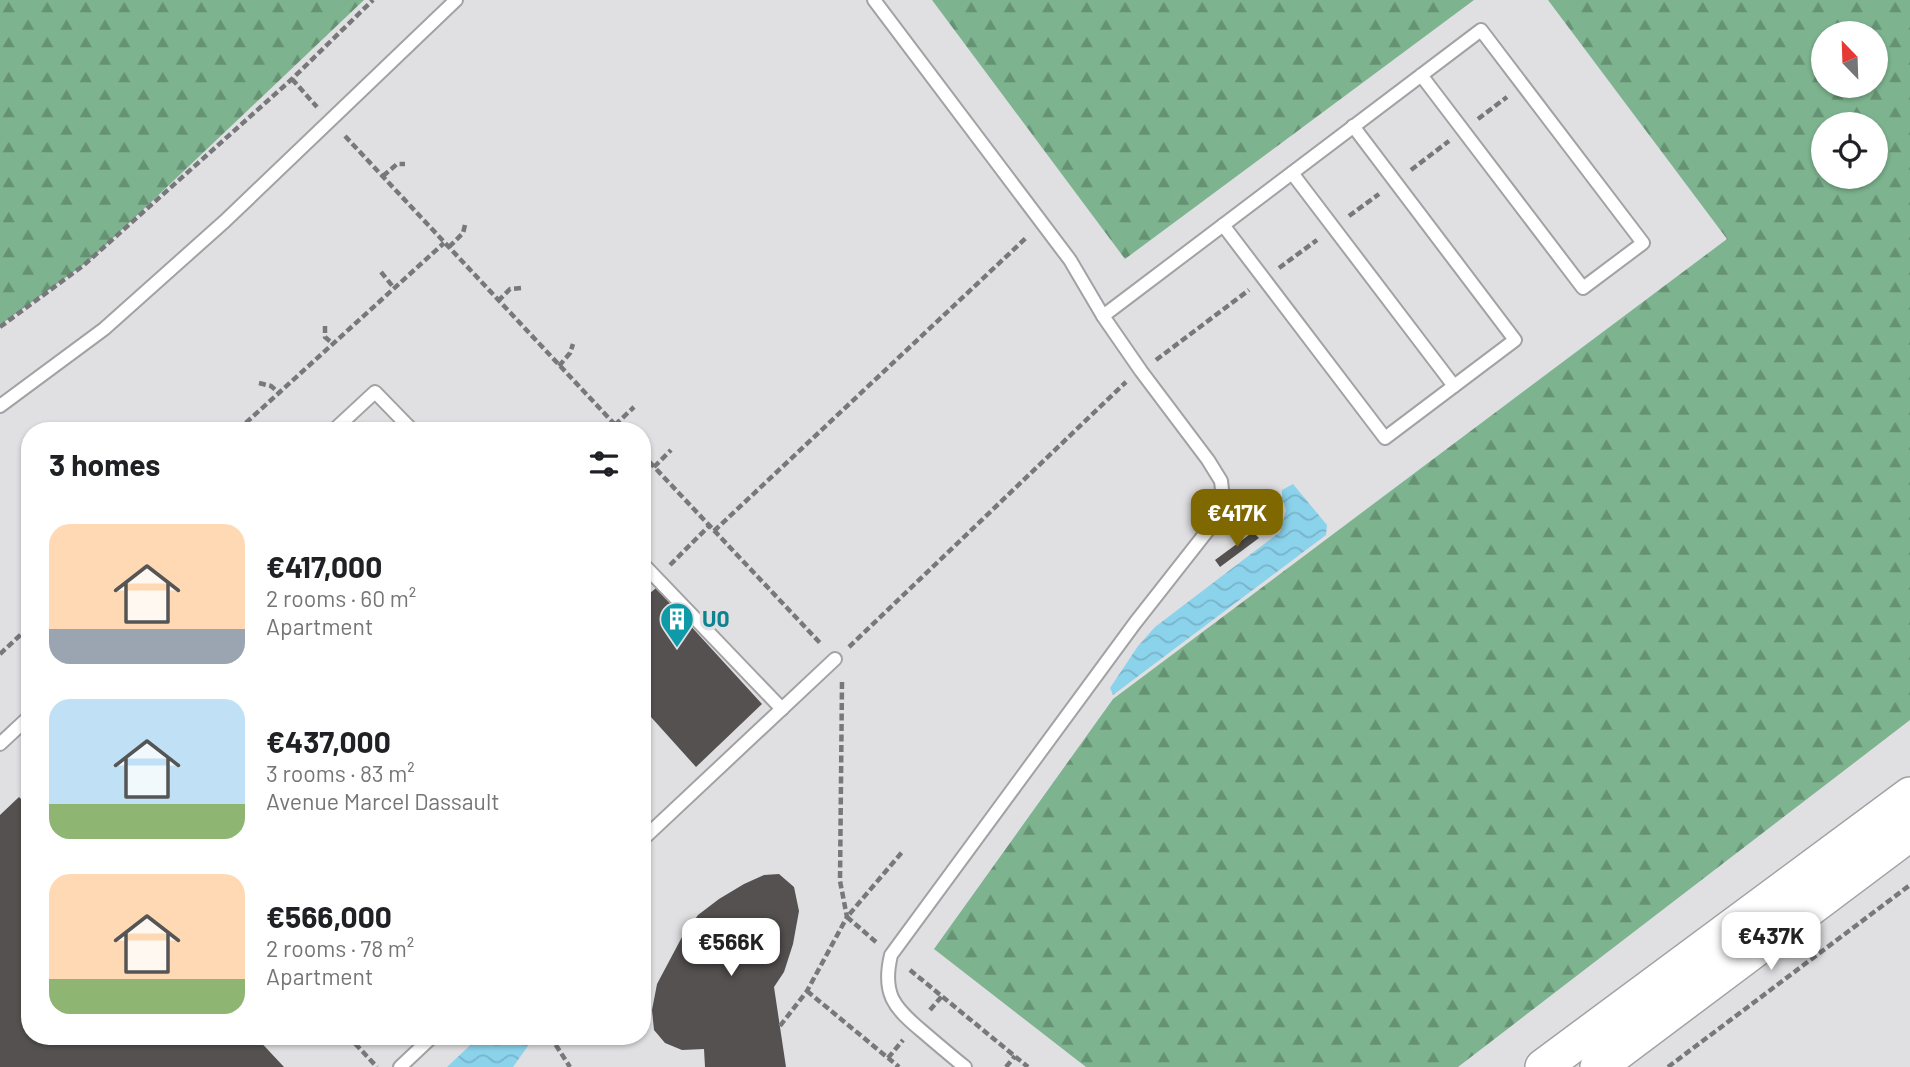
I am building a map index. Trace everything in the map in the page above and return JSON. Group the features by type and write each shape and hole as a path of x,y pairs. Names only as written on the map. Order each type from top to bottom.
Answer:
{"main road":[{"path":"1543,1067 1910,795"},
{"path":"1598,1067 1910,833"}],"lane":[{"path":"0,406 104,329 225,221 456,0"},
{"path":"874,0 1070,260 1102,316 1208,460 1221,481 1223,498 1219,516 1135,623 891,955 887,983 892,1001 901,1014 965,1067"},
{"path":"1102,316 1353,126 1421,75 1481,30 1643,243 1583,288 1421,75"},
{"path":"1223,225 1385,438 1515,340 1353,126"},
{"path":"1292,173 1454,386"},
{"path":"343,422 375,392 404,422"},
{"path":"651,573 782,709"},
{"path":"651,832 835,659"},
{"path":"0,744 21,724"},
{"path":"400,1067 423,1045"}],"path":[{"path":"0,327 84,265 292,79 373,0"},
{"path":"292,79 612,422"},
{"path":"835,659 1120,387 1523,85"},
{"path":"383,176 397,164 405,164"},
{"path":"714,531 1041,224"},
{"path":"247,422 394,288 463,233 465,225"},
{"path":"381,272 394,288"},
{"path":"498,300 510,289 521,288"},
{"path":"325,326 325,337 333,344"},
{"path":"559,366 570,353 573,344"},
{"path":"259,383 271,386 279,393"},
{"path":"618,422 634,407"},
{"path":"654,467 671,450"},
{"path":"697,538 709,526"},
{"path":"0,654 21,634"},
{"path":"903,850 847,918 1028,1067"},
{"path":"1668,1067 1910,885"},
{"path":"807,991 899,1067"},
{"path":"356,1045 377,1067"},
{"path":"556,1045 570,1067"},
{"path":"1006,1067 1015,1056"}],"green space":[{"path":"0,0 364,0 90,260 0,325"},
{"path":"932,0 1474,0 1125,259"},
{"path":"1548,0 1910,0 1910,720 1458,1067 1086,1067 934,949 1113,699 1727,239"}],"water":[{"path":"1293,484 1327,525 1326,535 1113,695 1110,688 1138,646 1155,627 1280,532 1286,510 1282,490"},
{"path":"470,1045 529,1045 513,1067 447,1067"}],"building":[{"path":"1253,532 1259,538 1220,567 1215,560"},
{"name":"U0","path":"656,588 762,704 696,767 651,717 651,592"},
{"path":"19,797 21,799 21,1045 263,1045 284,1067 0,1067 0,815"},
{"path":"779,874 794,887 799,911 784,972 774,987 786,1067 705,1067 704,1049 682,1050 665,1043 654,1030 652,1010 657,984 682,937 698,915 744,884 764,875"}],"place":[{"name":"U0","path":"677,649"}]}
